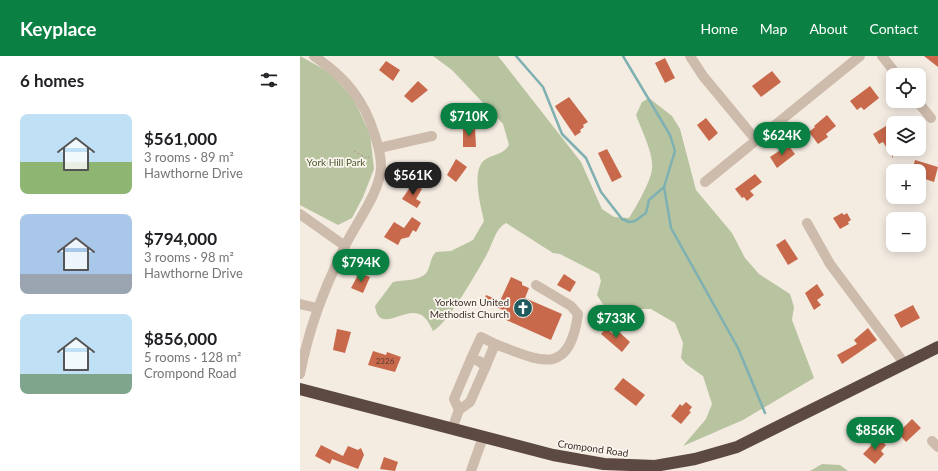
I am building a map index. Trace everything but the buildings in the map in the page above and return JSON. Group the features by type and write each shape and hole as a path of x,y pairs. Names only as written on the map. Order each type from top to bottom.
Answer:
{"highway":[{"name":"Crompond Road","path":"300,389 553,455 604,464 636,466 673,463 718,454 750,442 938,347"}],"street":[{"path":"300,374 307,339 318,308 345,246 375,189 381,166 379,152 364,105 345,81 314,56"},
{"path":"690,56 703,76 756,140"},
{"path":"705,182 860,56"},
{"path":"882,56 891,68"},
{"path":"923,108 931,118"},
{"path":"379,152 432,136"},
{"path":"300,214 345,246"},
{"path":"807,223 830,264 904,363"},
{"path":"459,410 454,399 481,337 536,360 549,361 560,357 567,346 576,329 578,314 571,306 536,285"},
{"path":"300,304 318,308"},
{"path":"452,429 459,410 470,402 495,344"},
{"path":"471,359 483,364 485,368"},
{"path":"474,470 483,437"}],"path":[{"path":"354,152 367,158 379,152"}],"green space":[{"name":"York Hill Park","path":"300,56 329,72 353,98 370,134 374,169 363,197 352,218 338,225 300,205"},
{"path":"433,56 498,56 581,162 602,209 614,217 629,218 643,194 651,174 651,156 636,115 642,102 649,98 672,116 680,129 696,190 732,233 745,258 759,274 790,294 794,307 792,320 814,378 743,420 683,446 706,419 712,404 703,376 686,364 681,358 683,343 675,323 651,309 610,309 604,306 597,295 601,281 599,274 560,254 553,253 506,223 499,229 477,272 454,308 439,327 433,331 428,321 424,317 413,313 386,319 381,318 377,314 375,306 393,282 412,280 421,277 427,272 436,252 451,251 473,240 484,221 478,188 481,164 486,159 502,152 509,145 503,124 452,70"},
{"path":"822,464 840,465 848,471 810,471"}],"waterway":[{"path":"516,56 543,87 562,134 586,158 601,192 622,219 629,222 635,221 646,213 649,200 664,187"},
{"path":"623,56 670,135 675,151 664,187 671,228 738,348 765,413"}],"place":[{"name":"Yorktown United Methodist Church","path":"523,308"}]}
